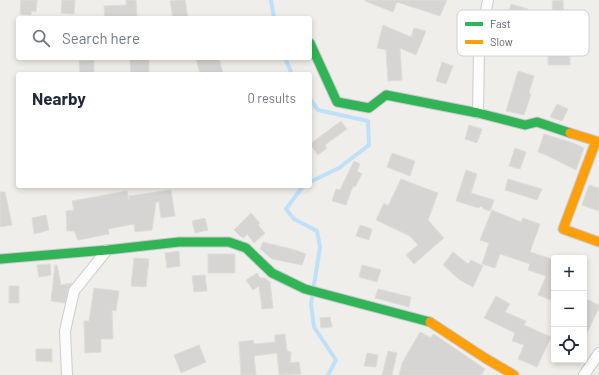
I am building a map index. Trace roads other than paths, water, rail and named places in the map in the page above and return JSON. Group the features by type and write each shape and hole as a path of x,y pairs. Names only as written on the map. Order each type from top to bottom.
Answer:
{"street":[{"path":"486,10 488,0"},
{"path":"312,47 337,102 369,108 386,95 478,113 525,125 537,122 596,141 563,229 599,242"},
{"path":"478,56 478,113"},
{"path":"0,259 179,242 229,242 246,248 272,273 305,289 432,323 514,375"},
{"path":"66,375 65,331 74,291 107,250"},
{"path":"584,375 599,354"}],"waterway":[{"path":"271,0 274,16"},
{"path":"286,60 291,72"},
{"path":"312,102 318,110 368,121 369,145 339,168 312,181"},
{"path":"302,188 286,209 294,219 317,231 320,247 311,304 314,327 336,360 328,375"}]}
